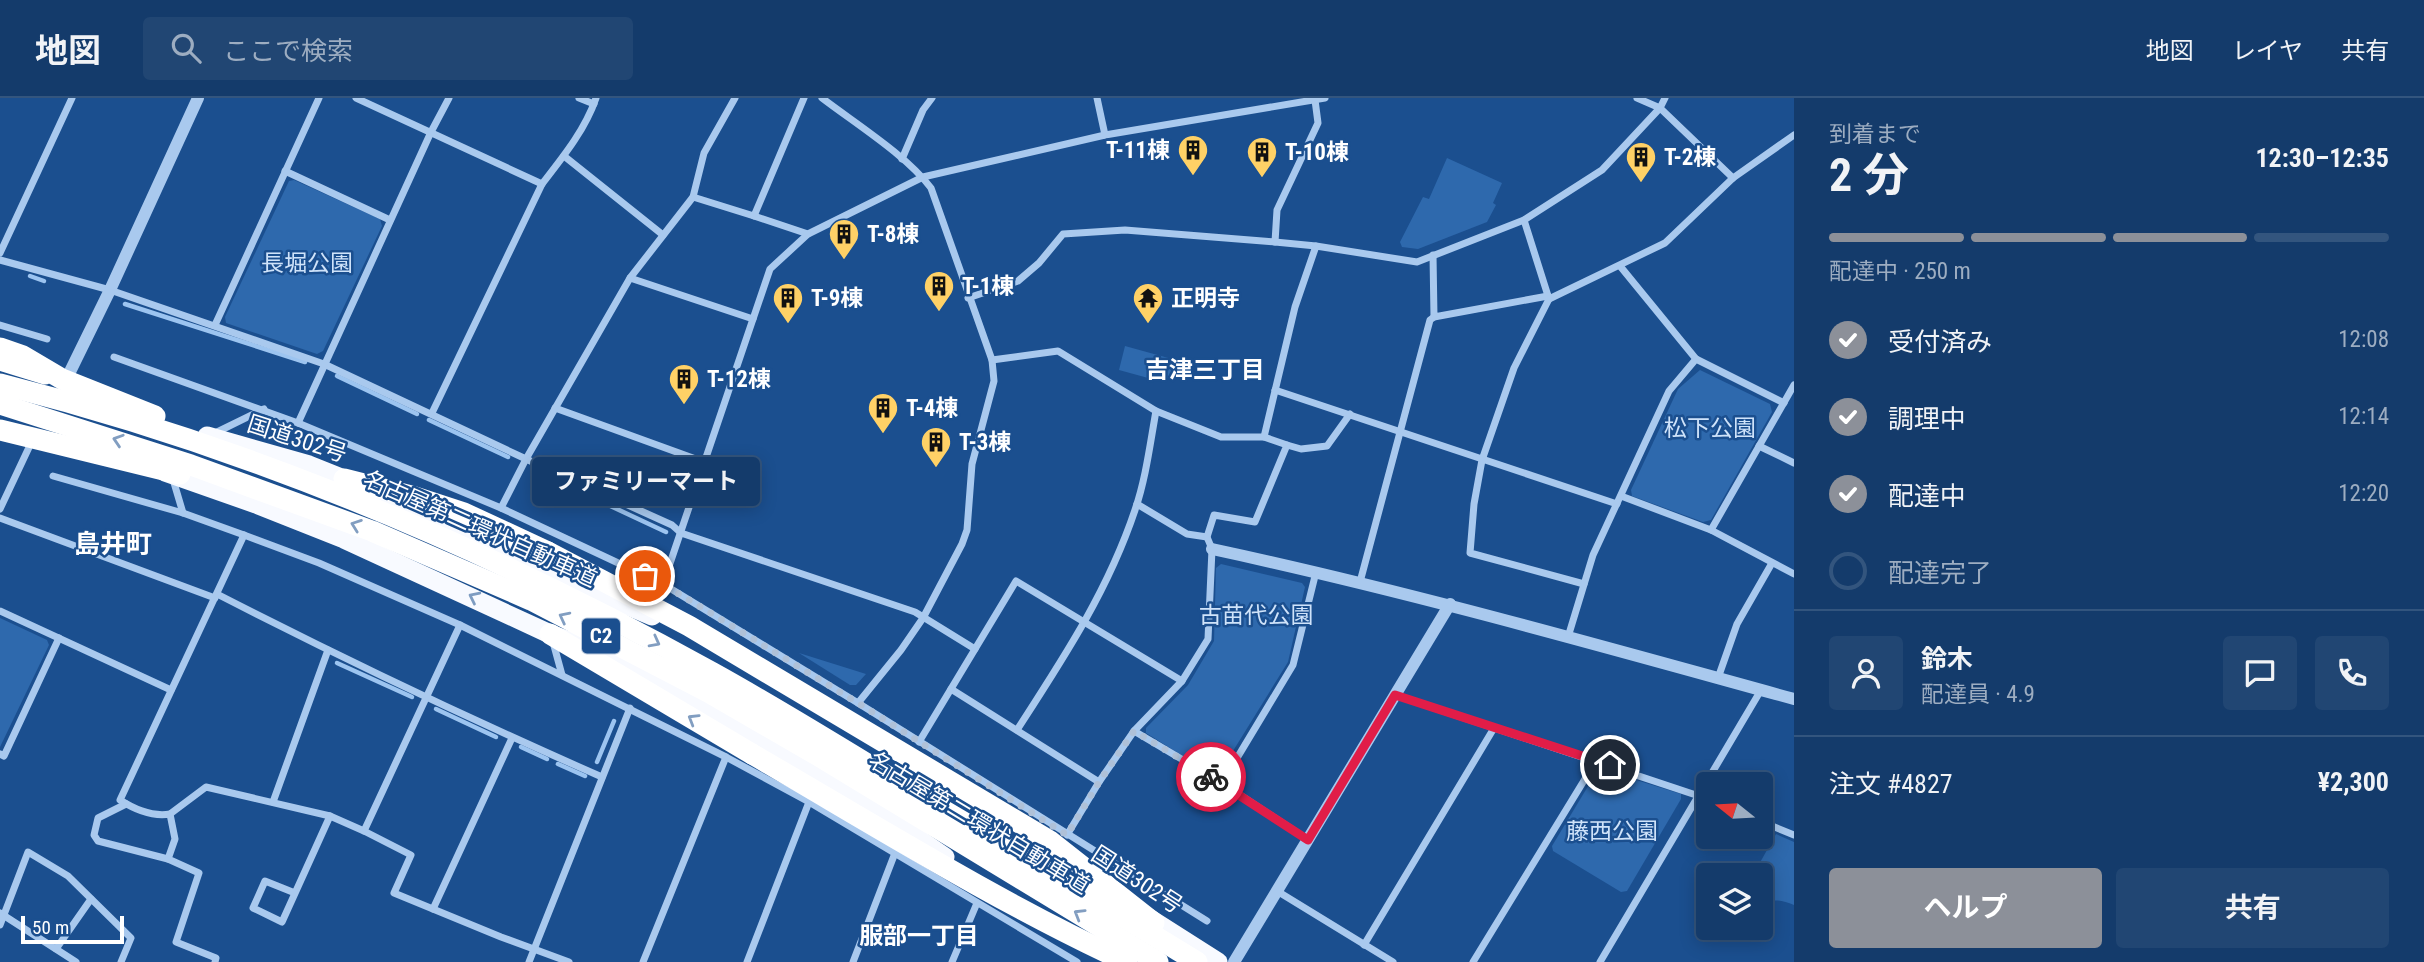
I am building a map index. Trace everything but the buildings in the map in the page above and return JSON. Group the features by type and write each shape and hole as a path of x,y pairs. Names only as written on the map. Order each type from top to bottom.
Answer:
{"highway":[{"path":"0,348 23,356 60,387"},
{"path":"0,360 60,387 348,491 463,546"},
{"name":"国道302号","path":"0,379 60,387 209,437 309,465 661,620 1068,864 1218,962"},
{"name":"名古屋第二環状自動車道","path":"0,384 197,443 298,478 463,546 715,674 1197,962"},
{"name":"名古屋第二環状自動車道","path":"0,404 112,438 291,501 455,565 531,600 624,648 817,755 1158,962"},
{"path":"0,431 70,444 172,474 344,539 450,586 550,634 992,894 1067,934 1130,962"},
{"path":"0,431 291,501"},
{"path":"344,479 464,513 548,552 689,626 1050,841 1204,962"},
{"path":"550,634 626,662 834,780 972,876 1130,962"}],"street":[{"path":"0,253 72,98"},
{"path":"0,509 110,290 198,98"},
{"path":"215,325 319,98"},
{"path":"356,98 542,184"},
{"path":"298,423 390,220 449,98"},
{"path":"432,413 542,184 564,156 589,116 595,101 579,98"},
{"path":"501,508 526,459 630,278 693,197 704,153 735,98"},
{"path":"754,216 804,98"},
{"path":"822,98 902,159 932,188 968,298 992,360 994,381 972,464 967,530 962,544 923,618 858,703"},
{"path":"902,159 919,117 932,98"},
{"path":"1097,98 1105,135"},
{"path":"663,584 771,269 808,234 923,177 1105,135 1325,98"},
{"path":"1637,98 1660,108 1732,178"},
{"path":"968,298 1018,281 1039,263 1063,234 1125,230 1316,246 1416,262 1524,220 1602,170 1660,108 1665,98"},
{"path":"1275,242 1277,210 1318,123 1315,100"},
{"path":"1360,582 1430,320 1434,317 1548,297 1620,266 1665,243 1732,178 1794,135"},
{"path":"564,156 663,235"},
{"path":"285,171 390,220"},
{"path":"693,197 808,234"},
{"path":"1524,220 1548,297 1514,368 1482,460 1474,504 1470,554 1584,584"},
{"path":"1264,437 1294,307 1316,246"},
{"path":"1433,256 1434,317"},
{"path":"0,260 110,290 324,364 673,525 681,533 915,612 975,649"},
{"path":"1620,266 1696,359 1784,403"},
{"path":"630,278 753,319"},
{"path":"0,326 47,339"},
{"path":"992,360 1058,351 1156,411 1221,436 1264,437 1301,449 1326,446 1350,415"},
{"path":"114,357 298,423 501,508 663,584 1207,921"},
{"path":"1568,637 1593,555 1669,391 1696,359"},
{"path":"1710,530 1794,385"},
{"path":"1275,390 1482,460 1710,530 1794,574"},
{"path":"555,408 705,462"},
{"path":"209,437 264,409"},
{"path":"1017,730 1085,624 1113,569 1146,471 1156,411"},
{"path":"1067,835 1134,731 1182,681 1208,639 1210,543 1214,515 1255,522 1287,446"},
{"path":"1759,446 1794,463"},
{"path":"172,474 183,513"},
{"path":"53,476 183,513 244,535 319,563 460,625 726,757 809,802 1013,922 1062,958 1077,962"},
{"path":"1137,504 1187,534 1210,543 1450,604 1794,699"},
{"path":"0,518 216,596 426,698 602,777"},
{"path":"244,535 120,800 135,810 170,814 206,787 330,816 411,855 394,893 569,962"},
{"path":"555,575 598,554"},
{"path":"1718,678 1737,624 1772,563"},
{"path":"1222,783 1293,665 1317,571"},
{"path":"919,742 1016,581 1182,681"},
{"path":"1234,962 1450,604"},
{"path":"0,611 171,690"},
{"path":"364,831 460,625"},
{"path":"731,626 735,637"},
{"path":"550,634 562,675"},
{"path":"0,754 4,756 59,638"},
{"path":"739,648 747,670"},
{"path":"273,802 327,650"},
{"path":"951,689 1099,782"},
{"path":"1713,772 1761,690"},
{"path":"1395,695 1696,794"},
{"path":"530,962 629,708"},
{"path":"1364,945 1494,728"},
{"path":"1134,731 1222,783 1308,840"},
{"path":"433,909 512,738"},
{"path":"643,962 726,757"},
{"path":"1473,962 1596,761"},
{"path":"1600,962 1696,800"},
{"path":"747,962 809,802"},
{"path":"126,804 98,818 94,835 98,841 168,859 199,873 176,942 216,958 215,962"},
{"path":"168,859 175,839 170,814"},
{"path":"295,893 265,881 253,908 282,922 330,816"},
{"path":"1052,826 1068,864"},
{"path":"1773,826 1794,835"},
{"path":"0,925 28,852 68,876 131,938 121,962"},
{"path":"853,962 895,853"},
{"path":"1277,891 1393,962"},
{"path":"56,949 91,899"},
{"path":"952,962 977,903"},
{"path":"2,914 76,962"},
{"path":"1013,922 1048,918"}],"green space":[{"path":"1447,158 1502,183 1493,203 1496,205 1487,222 1418,249 1402,247 1400,242 1423,197 1429,199"},
{"name":"長堀公園","path":"294,180 380,219 382,226 323,351 317,354 226,323 225,317 289,181"},
{"path":"1125,346 1172,359 1171,379 1161,376 1159,381 1119,370"},
{"name":"松下公園","path":"1700,370 1770,404 1772,412 1711,520 1703,522 1632,496 1631,490 1678,389"},
{"name":"古苗代公園","path":"1221,564 1302,583 1305,587 1288,662 1220,772 1212,774 1146,733 1146,728 1188,685 1214,641 1216,568"},
{"path":"0,618 47,640 49,645 0,747"},
{"path":"799,653 866,674 856,685 850,685"},
{"name":"藤西公園","path":"1601,769 1681,794 1681,799 1627,891 1621,892 1553,851 1552,846"},
{"path":"1776,834 1794,842 1794,905 1773,901 1773,863 1760,863 1768,849 1773,849"}],"waterway":[{"path":"30,276 44,281"},
{"path":"125,304 305,362"},
{"path":"337,376 417,414"},
{"path":"429,420 508,457"},
{"path":"540,473 666,532"},
{"path":"337,663 412,697"},
{"path":"436,709 496,737"},
{"path":"597,762 614,721"},
{"path":"521,747 547,759"},
{"path":"558,764 585,776"}],"way so far":[{"path":"645,576 663,584 858,703 1067,835 1134,731 1211,777"}],"place":[{"name":"T-11棟","path":"1193,177"},
{"name":"T-10棟","path":"1262,179"},
{"name":"T-2棟","path":"1641,184"},
{"name":"T-8棟","path":"844,261"},
{"name":"T-1棟","path":"939,313"},
{"name":"T-9棟","path":"788,325"},
{"name":"正明寺","path":"1148,325"},
{"name":"T-12棟","path":"684,406"},
{"name":"T-4棟","path":"883,435"},
{"name":"T-3棟","path":"936,469"},
{"name":"ファミリーマート","path":"645,576"}],"district":[{"name":"吉津三丁目","path":"1205,370"},
{"name":"島井町","path":"113,544"},
{"name":"服部一丁目","path":"919,936"}],"route":[{"path":"1211,777 1308,840 1395,695 1610,765"}]}
